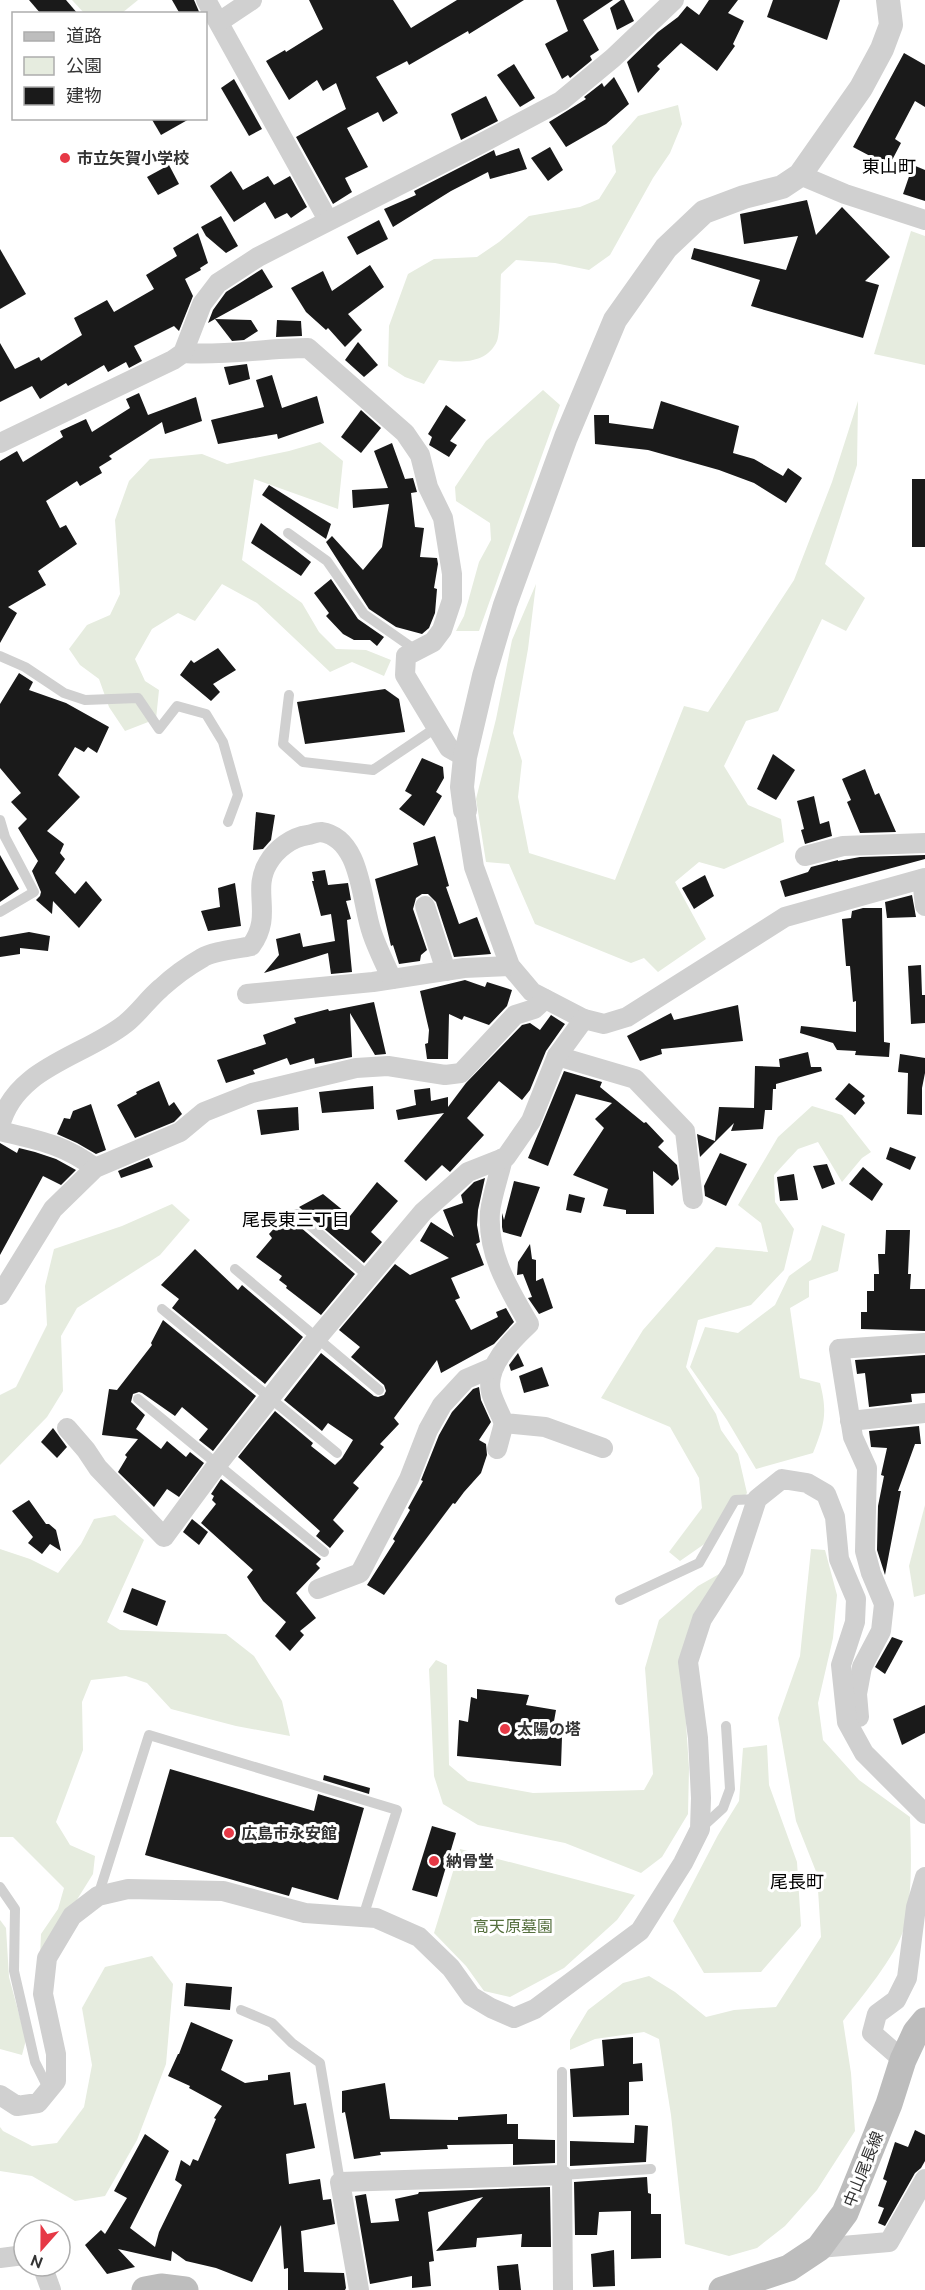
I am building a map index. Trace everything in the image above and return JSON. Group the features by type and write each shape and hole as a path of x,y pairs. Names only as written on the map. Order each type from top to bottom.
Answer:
{"main road":[{"name":"中山尾長線","path":"722,2290 789,2268 819,2248 845,2213 889,2104 903,2060 916,2032 925,2021"},
{"path":"145,2290 161,2287 185,2290"}],"street":[{"path":"206,0 328,220"},
{"path":"219,22 252,0"},
{"path":"0,443 173,360 183,353 202,304 218,283 258,257 480,144 561,100 613,57 674,0"},
{"path":"888,0 891,25 882,49 861,88 800,175 782,187 744,197 704,212 666,248 615,320 566,436 505,605 484,676 465,757 462,788 474,867 510,966 532,992 584,1019 604,1024 627,1017 785,917 923,878 925,906"},
{"path":"800,175 844,194 925,219"},
{"path":"183,353 244,353 271,348 308,348 405,433 420,455 428,488 443,518 452,574 452,600 442,630 433,642 406,656 405,675 449,748 465,757"},
{"path":"0,1126 3,1114 16,1092 49,1065 94,1044 126,1023 162,987 204,956 251,946 260,933 263,915 261,884 267,864 279,849 303,836 321,832 341,841 353,856 372,933 392,979"},
{"path":"805,856 843,846 925,843"},
{"path":"425,906 446,970"},
{"path":"247,994 392,979 446,970 510,966"},
{"path":"0,1295 53,1209 95,1168 180,1132 204,1112 252,1093 356,1068 388,1066 445,1076 461,1073 515,1015 534,1008 545,999"},
{"path":"67,1428 98,1468 164,1538 318,1337 423,1212 468,1172 506,1157 531,1121 556,1056 584,1019"},
{"path":"556,1056 635,1079 685,1131 693,1199"},
{"path":"0,1131 50,1143 77,1154 95,1168"},
{"path":"497,1449 504,1424 491,1390 494,1367 508,1344 529,1324 501,1275 492,1245 490,1212 503,1158"},
{"path":"856,1740 860,1732 857,1694 862,1667 881,1631 885,1604 871,1573 865,1551 867,1468 853,1437 840,1349 925,1343"},
{"path":"318,1589 360,1573 409,1479 428,1430 442,1405 466,1379 494,1367"},
{"path":"850,1421 925,1413"},
{"path":"504,1424 545,1427 603,1448"},
{"path":"0,2095 17,2106 38,2103 56,2081 56,2054 43,1994 47,1958 72,1916 98,1896 128,1889 223,1891 305,1913 376,1918 419,1937 451,1968 471,1996 514,2018 535,2009 640,1931 683,1863 700,1829 698,1738 688,1662 702,1619 734,1569 757,1499 782,1479 807,1483 825,1494 835,1517 839,1558 856,1599 855,1622 841,1665 847,1722 864,1753 925,1814"},
{"path":"903,2060 872,2033 877,2014 896,2000 907,1978 916,1907 925,1877"},
{"path":"358,2290 340,2182 562,2175 563,2290"},
{"path":"819,2248 889,2242 925,2179"}],"lane":[{"path":"288,533 327,561 364,614 417,651"},
{"path":"0,656 25,667 64,693 85,700 138,698 159,729 177,706 206,714 223,742 238,795 228,822"},
{"path":"289,695 283,744 303,762 373,770 437,727"},
{"path":"0,819 5,837 34,892 0,912"},
{"path":"297,1214 368,1276"},
{"path":"235,1269 379,1390"},
{"path":"162,1308 337,1453"},
{"path":"138,1399 324,1552"},
{"path":"620,1600 699,1563 735,1500 757,1499"},
{"path":"700,1829 723,1808 730,1790 726,1726"},
{"path":"98,1896 149,1736 397,1809 363,1917"},
{"path":"0,1887 15,1909 14,1971 35,2062 49,2090"},
{"path":"241,2010 272,2023 292,2043 320,2063 340,2182"},
{"path":"562,2072 562,2175 651,2169"}],"green space":[{"path":"72,0 138,0 123,12 83,12"},
{"path":"678,105 682,124 670,153 653,178 610,255 589,270 555,263 516,260 501,274 498,336 487,354 480,358 456,362 439,360 424,384 405,377 388,366 389,326 408,274 434,259 477,257 499,242 529,216 580,207 599,199 616,172 612,146 638,116"},
{"path":"911,231 925,236 925,365 874,354"},
{"path":"543,390 560,405 479,631 456,631 464,616 479,562 491,540 490,523 456,501 455,487 486,441"},
{"path":"858,401 857,465 825,564 865,598 846,631 822,619 778,711 746,721 724,766 748,805 781,819 784,842 724,869 699,862 675,882 706,939 658,972 644,958 631,963 535,924 509,864 486,862 476,799 496,719 512,640 536,584 528,649 513,733 522,761 518,797 529,853 615,880 684,706 708,712 794,580 832,482"},
{"path":"320,442 343,461 338,509 254,479 242,560 302,603 319,632 336,649 366,650 391,660 384,676 352,662 330,672 257,603 222,584 195,621 178,613 152,629 135,659 145,681 159,690 156,719 125,731 109,707 99,679 80,665 69,649 87,625 110,615 120,594 115,520 129,481 150,459 202,454 227,464"},
{"path":"812,1106 842,1115 871,1152 862,1158 842,1182 818,1142 798,1149 774,1175 775,1202 794,1229 784,1270 751,1305 698,1320 686,1367 716,1414 721,1430 738,1454 747,1493 713,1538 680,1561 669,1552 702,1508 699,1478 670,1427 601,1398 643,1330 716,1247 768,1252 761,1223 738,1205 778,1137"},
{"path":"172,1204 190,1220 160,1255 77,1308 61,1336 63,1391 47,1417 0,1465 0,1395 16,1387 47,1325 45,1286 54,1249 122,1226"},
{"path":"822,1225 845,1234 838,1271 809,1281 809,1297 790,1308 800,1378 820,1383 824,1403 822,1427 813,1453 756,1469 727,1420 690,1367 705,1327 738,1333 775,1305 789,1276 811,1260"},
{"path":"925,1505 925,1594 914,1597 909,1566"},
{"path":"115,1515 144,1540 107,1622 120,1630 226,1634 254,1656 282,1701 290,1736 236,1726 171,1709 147,1683 126,1676 91,1680 82,1702 83,1750 56,1822 70,1845 95,1856 93,1874 53,1947 40,1957 41,1934 58,1909 64,1888 13,1837 0,1837 0,1549 30,1559 58,1573 81,1544 94,1519"},
{"path":"811,1549 825,1550 837,1595 833,1638 818,1703 823,1740 859,1780 910,1817 909,1901 904,1928 894,1951 843,2021 851,2073 855,2131 817,2190 785,2226 757,2248 729,2256 685,2244 671,2115 659,2039 644,2032 595,2039 570,2050 570,2040 588,2010 623,1983 649,1976 675,1992 706,2017 734,2010 776,2007 821,1937 817,1874 796,1821 778,1718 800,1656"},
{"path":"728,1569 682,1663 689,1768 688,1814 662,1857 641,1873 565,1843 478,1825 443,1804 434,1776 429,1669 436,1660 447,1665 449,1765 468,1781 533,1793 644,1790 653,1774 645,1668 659,1620 698,1586"},
{"path":"767,1745 769,1785 797,1862 801,1926 761,1972 704,1973 673,1921 718,1835 739,1801 743,1748"},
{"name":"高天原墓園","path":"460,1849 635,1895 617,1920 564,1968 510,1997 484,1991 466,1966 434,1933"},
{"path":"0,1920 6,1928 9,1977 26,2040 22,2055 0,2049"},
{"path":"152,1956 173,1984 166,2064 137,2140 105,2196 75,2201 32,2176 0,2171 0,2127 3,2131 32,2146 57,2143 84,2107 92,2065 82,2008 105,1967"}],"building":[{"path":"29,0 66,0 76,12 39,12"},
{"path":"172,0 194,0 199,12 179,12"},
{"path":"309,0 393,0 411,28 457,0 524,0 469,34 468,31 409,65 407,61 376,77 398,113 383,122 378,112 347,128 368,167 345,178 352,192 333,204 296,137 346,109 336,83 323,91 317,80 289,100 266,61 285,50 286,52 323,29"},
{"path":"556,0 613,0 583,20 599,50 590,56 592,60 570,78 568,75 562,79 545,44 568,31"},
{"path":"624,0 634,21 617,30 610,8"},
{"path":"709,0 738,0 728,13 744,21 733,44 735,46 717,71 681,43 657,66 660,69 638,93 627,62 658,32 678,17 687,6 699,15"},
{"path":"773,0 840,0 827,40 767,17"},
{"path":"904,53 925,65 925,107 915,101 895,139 901,143 889,166 853,147"},
{"path":"514,64 535,98 520,107 497,75"},
{"path":"614,77 629,104 606,124 566,147 549,122 586,99 584,97 602,83 604,87"},
{"path":"234,79 262,129 249,136 221,88"},
{"path":"486,96 498,121 461,140 451,114"},
{"path":"152,120 187,120 161,135"},
{"path":"550,147 563,170 548,181 531,158"},
{"path":"519,148 527,169 490,179 488,172 451,191 393,227 384,209 416,195 414,191 494,150 496,156"},
{"path":"169,165 179,184 158,195 147,177"},
{"path":"913,165 925,170 925,201 903,194"},
{"path":"231,171 243,190 268,176 274,185 290,176 307,207 291,218 287,213 275,219 265,202 234,222 210,186"},
{"path":"807,200 816,235 842,207 890,257 865,281 879,285 863,338 751,306 760,280 691,259 694,248 786,270 798,236 744,244 740,214"},
{"path":"221,216 238,246 226,253 206,236 201,227"},
{"path":"379,220 388,239 357,255 347,237"},
{"path":"198,233 208,263 185,279 193,296 179,331 174,326 134,346 142,361 129,368 126,362 108,372 104,365 68,386 66,383 40,399 32,386 0,402 0,343 15,369 39,357 41,361 82,335 74,318 107,300 114,312 154,289 146,275 177,256 173,248"},
{"path":"0,249 26,294 0,309"},
{"path":"370,265 384,287 348,314 362,330 345,347 328,328 326,330 306,312 291,288 323,271 332,291"},
{"path":"262,269 273,287 208,323 213,310 226,292"},
{"path":"215,319 251,320 258,331 244,340 232,341"},
{"path":"277,320 301,321 302,336 276,337"},
{"path":"358,342 378,365 364,377 345,360"},
{"path":"247,364 250,379 229,385 224,367"},
{"path":"272,375 282,408 317,396 324,423 278,439 277,434 218,444 211,420 264,407 256,380"},
{"path":"139,393 148,415 196,397 202,421 165,434 162,422 109,456 112,459 99,467 102,473 80,486 77,481 46,501 60,528 66,525 77,544 38,571 46,585 8,607 17,613 0,643 0,461 17,451 23,462 63,437 60,431 86,419 92,432 130,408 126,399"},
{"path":"661,401 739,426 733,453 754,459 783,476 788,468 802,478 786,503 754,483 719,470 648,450 595,444 594,415 609,415 609,423 653,429"},
{"path":"446,405 466,420 450,441 457,445 449,457 429,445 432,437 428,434"},
{"path":"361,410 381,428 361,453 341,437"},
{"path":"392,443 405,479 413,478 417,492 411,493 415,527 424,528 420,557 437,558 438,564 434,588 437,589 435,613 429,628 422,634 396,627 369,609 326,542 332,536 363,570 382,547 389,504 353,508 352,490 388,488 374,451"},
{"path":"912,479 925,479 925,547 912,547"},
{"path":"269,485 331,524 326,539 262,495"},
{"path":"261,523 311,562 301,576 251,543"},
{"path":"331,579 358,619 384,637 377,646 370,640 354,640 343,634 326,616 329,613 314,593"},
{"path":"218,648 236,670 213,684 220,692 211,701 180,675 191,660 194,663"},
{"path":"19,673 33,682 29,690 66,703 109,727 97,753 88,747 84,752 75,747 58,775 80,797 47,831 64,844 60,853 65,859 55,873 75,894 86,881 102,900 79,928 53,901 52,914 36,900 41,892 32,871 38,861 18,828 27,819 11,802 21,793 0,768 0,704"},
{"path":"385,689 399,699 405,732 305,744 297,702"},
{"path":"773,754 795,770 776,800 757,789"},
{"path":"422,758 443,767 444,778 436,792 442,796 424,826 399,809 412,795 405,791"},
{"path":"865,769 875,795 879,793 896,832 860,833 847,802 851,800 842,779"},
{"path":"814,796 820,824 829,821 832,836 805,844 797,801"},
{"path":"256,812 275,815 271,840 263,849 253,850"},
{"path":"435,836 449,886 446,887 459,924 477,917 491,954 454,957 436,902 428,894 422,894 416,898 413,909 427,950 421,955 420,961 399,964 393,945 391,946 375,879 418,865 413,843"},
{"path":"0,855 19,889 0,902"},
{"path":"925,855 925,859 785,897 780,881 808,872 811,867 838,860"},
{"path":"325,870 328,885 348,883 351,900 346,901 351,919 347,920 352,972 331,974 328,953 264,973 279,955 276,939 300,933 303,947 335,941 331,914 321,916 312,881 314,881 312,872"},
{"path":"705,875 714,896 694,909 682,888"},
{"path":"235,883 241,926 208,931 201,911 220,907 218,888"},
{"path":"912,895 916,917 887,918 885,902"},
{"path":"863,908 882,908 884,1042 890,1043 889,1057 855,1055 856,1051 837,1050 833,1043 800,1033 801,1026 856,1032 856,1001 853,1002 850,966 846,966 842,919 851,918 852,911"},
{"path":"29,932 50,936 48,951 20,948 20,954 0,957 0,937"},
{"path":"921,965 922,995 925,995 925,1023 911,1024 908,966"},
{"path":"465,980 485,987 487,982 512,990 507,1006 489,1025 464,1016 462,1020 449,1014 448,1059 427,1059 425,1044 428,1043 429,1030 420,991"},
{"path":"374,1002 386,1054 375,1055 350,1013 352,1057 315,1064 314,1058 290,1065 287,1058 253,1070 255,1074 226,1083 217,1060 266,1044 263,1035 296,1023 294,1018 328,1009 329,1011"},
{"path":"738,1005 743,1041 661,1049 662,1054 640,1061 627,1036 671,1013 674,1020"},
{"path":"551,1015 565,1024 546,1051 530,1090 522,1100 499,1081 467,1118 484,1135 450,1172 442,1165 426,1181 404,1161 444,1113 398,1120 396,1110 416,1105 414,1090 430,1088 431,1101 448,1097 448,1107 466,1083 522,1025 530,1023 540,1030"},
{"path":"808,1052 811,1067 821,1067 822,1071 776,1084 776,1089 773,1089 772,1110 765,1110 763,1129 731,1131 734,1123 700,1157 697,1134 715,1141 719,1107 754,1108 755,1066 780,1067 779,1059"},
{"path":"900,1054 925,1058 922,1115 907,1114 908,1073 898,1072"},
{"path":"564,1071 602,1082 600,1087 644,1123 646,1122 664,1141 658,1147 677,1165 679,1179 672,1186 653,1171 654,1214 626,1214 626,1210 603,1206 608,1189 573,1175 604,1128 595,1119 612,1103 576,1094 548,1166 528,1158"},
{"path":"159,1081 169,1106 174,1102 182,1114 174,1122 135,1138 117,1105 137,1094 136,1092"},
{"path":"849,1083 865,1096 862,1099 865,1103 855,1115 835,1099"},
{"path":"373,1086 374,1109 322,1113 319,1092"},
{"path":"91,1104 106,1150 96,1154 57,1134 64,1118 70,1119 73,1111"},
{"path":"298,1107 299,1130 261,1135 257,1110"},
{"path":"0,1143 17,1153 19,1148 35,1152 56,1159 76,1170 61,1185 43,1176 0,1255"},
{"path":"890,1147 916,1157 910,1170 886,1159"},
{"path":"720,1153 747,1164 726,1206 705,1196 704,1186"},
{"path":"149,1158 153,1167 121,1178 118,1171"},
{"path":"827,1164 835,1184 822,1189 813,1166"},
{"path":"863,1167 883,1184 872,1201 849,1184"},
{"path":"794,1174 798,1200 780,1201 777,1177"},
{"path":"485,1178 478,1210 477,1225 480,1242 476,1244 484,1265 451,1278 460,1298 455,1300 471,1330 498,1317 496,1312 506,1308 514,1322 494,1344 441,1373 437,1360 394,1418 399,1424 380,1444 384,1447 353,1483 359,1488 333,1520 344,1531 330,1548 316,1536 320,1531 238,1457 275,1411 313,1443 311,1446 335,1465 342,1458 353,1440 328,1423 322,1431 284,1400 321,1353 374,1396 384,1395 386,1391 384,1385 351,1357 360,1347 339,1330 395,1264 410,1275 449,1258 420,1241 431,1222 454,1237 443,1210 463,1203 461,1195 474,1182"},
{"path":"514,1181 540,1187 521,1237 503,1232 502,1227 502,1213 504,1220"},
{"path":"377,1182 398,1201 371,1232 382,1242 364,1263 299,1207 323,1194 350,1216"},
{"path":"569,1194 585,1198 581,1213 566,1210"},
{"path":"290,1211 292,1220 355,1274 321,1315 286,1288 287,1286 279,1280 282,1276 256,1257 272,1238 269,1234"},
{"path":"886,1230 910,1230 908,1274 911,1274 910,1289 925,1289 925,1331 861,1329 861,1312 867,1312 867,1291 874,1291 874,1274 879,1274 878,1254 885,1254"},
{"path":"530,1244 532,1259 536,1260 536,1281 543,1278 553,1308 539,1314 528,1298 532,1297 523,1274 517,1275 518,1262"},
{"path":"195,1249 238,1290 242,1285 303,1337 265,1384 172,1308 179,1299 161,1285"},
{"path":"163,1320 256,1396 213,1451 199,1440 208,1429 182,1407 175,1416 142,1393 133,1394 131,1402 145,1415 136,1429 161,1449 167,1441 186,1457 190,1452 204,1463 179,1497 167,1489 154,1507 118,1472 127,1457 125,1455 138,1439 102,1435 109,1389 117,1390 152,1345"},
{"path":"518,1353 524,1366 511,1371 509,1365"},
{"path":"925,1355 925,1393 911,1394 912,1402 869,1407 865,1373 857,1374 855,1360"},
{"path":"542,1367 549,1386 524,1393 519,1376"},
{"path":"479,1387 481,1400 491,1422 479,1440 486,1444 487,1455 481,1473 455,1504 453,1503 384,1595 367,1585 395,1541 393,1539 410,1510 408,1508 423,1481 421,1480 439,1435 452,1412 473,1389"},
{"path":"919,1426 921,1444 915,1444 898,1491 901,1491 885,1575 877,1550 878,1506 884,1476 881,1475 887,1448 871,1447 869,1431"},
{"path":"53,1428 67,1447 57,1458 41,1442"},
{"path":"221,1479 321,1559 316,1564 320,1568 296,1593 316,1618 300,1631 304,1635 290,1651 275,1636 286,1622 263,1601 247,1577 253,1570 201,1523 216,1504 211,1494"},
{"path":"29,1500 46,1524 56,1530 61,1551 50,1544 42,1554 28,1543 33,1537 12,1511"},
{"path":"192,1519 208,1532 199,1545 183,1532"},
{"path":"132,1588 166,1601 157,1626 123,1612"},
{"path":"892,1637 903,1641 885,1674 875,1667"},
{"name":"太陽の塔","path":"477,1689 529,1695 526,1705 556,1710 551,1738 562,1737 561,1766 457,1756 459,1720 468,1722 471,1697 477,1699"},
{"path":"925,1705 925,1733 902,1745 893,1719"},
{"name":"広島市永安館","path":"170,1769 314,1811 318,1794 364,1808 338,1900 292,1887 289,1896 145,1855"},
{"path":"324,1775 370,1788 369,1794 323,1780"},
{"name":"納骨堂","path":"432,1826 456,1833 437,1897 412,1890"},
{"path":"186,1983 232,1987 230,2010 184,2006"},
{"path":"191,2022 233,2040 221,2070 245,2083 268,2080 268,2075 290,2072 294,2105 306,2103 315,2148 286,2154 289,2184 320,2179 323,2200 331,2199 335,2224 301,2231 304,2272 344,2273 345,2290 288,2290 288,2268 284,2269 281,2225 252,2282 216,2268 186,2261 172,2251 171,2261 118,2249 135,2267 107,2274 85,2245 101,2230 105,2234 127,2198 114,2191 145,2134 169,2151 130,2228 155,2247 159,2232 182,2185 175,2180 181,2160 190,2166 193,2159 198,2161 216,2119 214,2118 222,2106 189,2088 190,2086 168,2076"},
{"path":"633,2037 633,2064 642,2063 643,2081 629,2082 629,2115 573,2117 570,2069 604,2066 602,2040"},
{"path":"385,2083 390,2119 458,2120 458,2117 507,2114 507,2124 518,2124 518,2139 555,2140 555,2163 513,2165 513,2144 447,2145 448,2149 380,2152 381,2155 354,2159 345,2112 342,2113 342,2091"},
{"path":"635,2125 648,2126 646,2162 570,2166 570,2141 634,2143"},
{"path":"915,2130 925,2135 925,2161 915,2173 885,2226 878,2223 884,2208 878,2206 887,2181 883,2179 895,2142 908,2147"},
{"path":"647,2177 648,2193 651,2194 651,2214 661,2214 661,2258 631,2259 631,2211 599,2212 597,2235 575,2235 574,2182"},
{"path":"550,2187 551,2247 521,2247 522,2234 477,2238 476,2247 436,2251 483,2197 428,2212 434,2261 429,2262 431,2286 412,2288 412,2276 370,2284 355,2196 366,2194 371,2223 399,2221 395,2199 419,2192"},
{"path":"614,2250 615,2286 593,2287 591,2254"},
{"path":"518,2264 521,2290 499,2290 497,2266"}],"place":[{"name":"市立矢賀小学校","path":"65,158"},
{"name":"太陽の塔","path":"505,1729"},
{"name":"広島市永安館","path":"229,1833"},
{"name":"納骨堂","path":"434,1861"}],"district":[{"name":"東山町","path":"889,166"},
{"name":"尾長東三丁目","path":"296,1219"},
{"name":"尾長町","path":"797,1881"}]}
